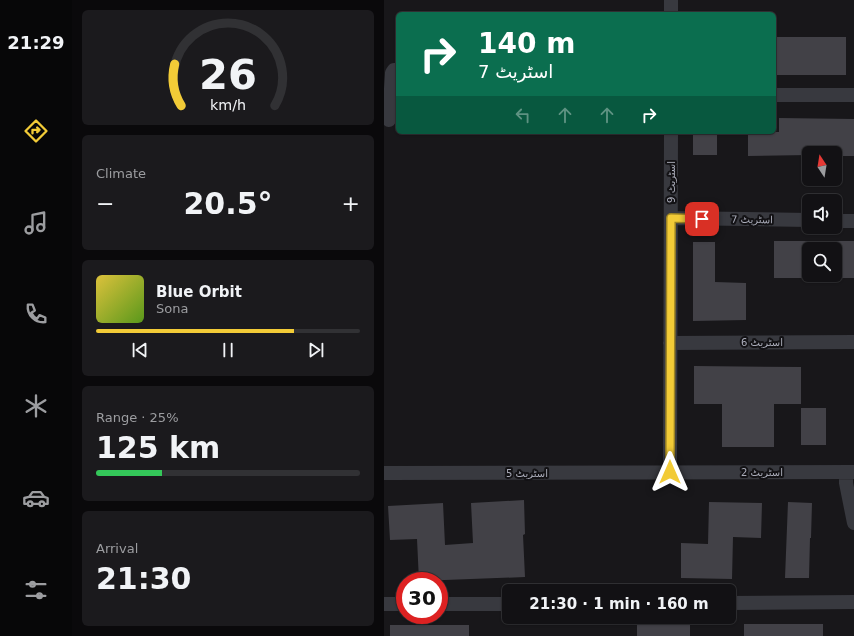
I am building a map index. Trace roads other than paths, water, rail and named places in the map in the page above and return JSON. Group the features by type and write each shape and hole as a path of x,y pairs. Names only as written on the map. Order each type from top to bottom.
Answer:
{"street":[{"path":"671,0 671,12"},
{"path":"390,120 392,73 396,70"},
{"path":"776,95 854,96"},
{"name":"اسٹریٹ 9","path":"670,134 670,472"},
{"name":"اسٹریٹ 7","path":"671,218 802,220"},
{"path":"842,221 854,221"},
{"name":"اسٹریٹ 6","path":"670,343 854,342"},
{"name":"اسٹریٹ 2","path":"670,472 850,472"},
{"name":"اسٹریٹ 5","path":"384,473 670,472"},
{"path":"850,472 846,483 854,523"},
{"path":"736,603 854,602"},
{"path":"384,604 396,604"},
{"path":"448,604 502,604"}]}
